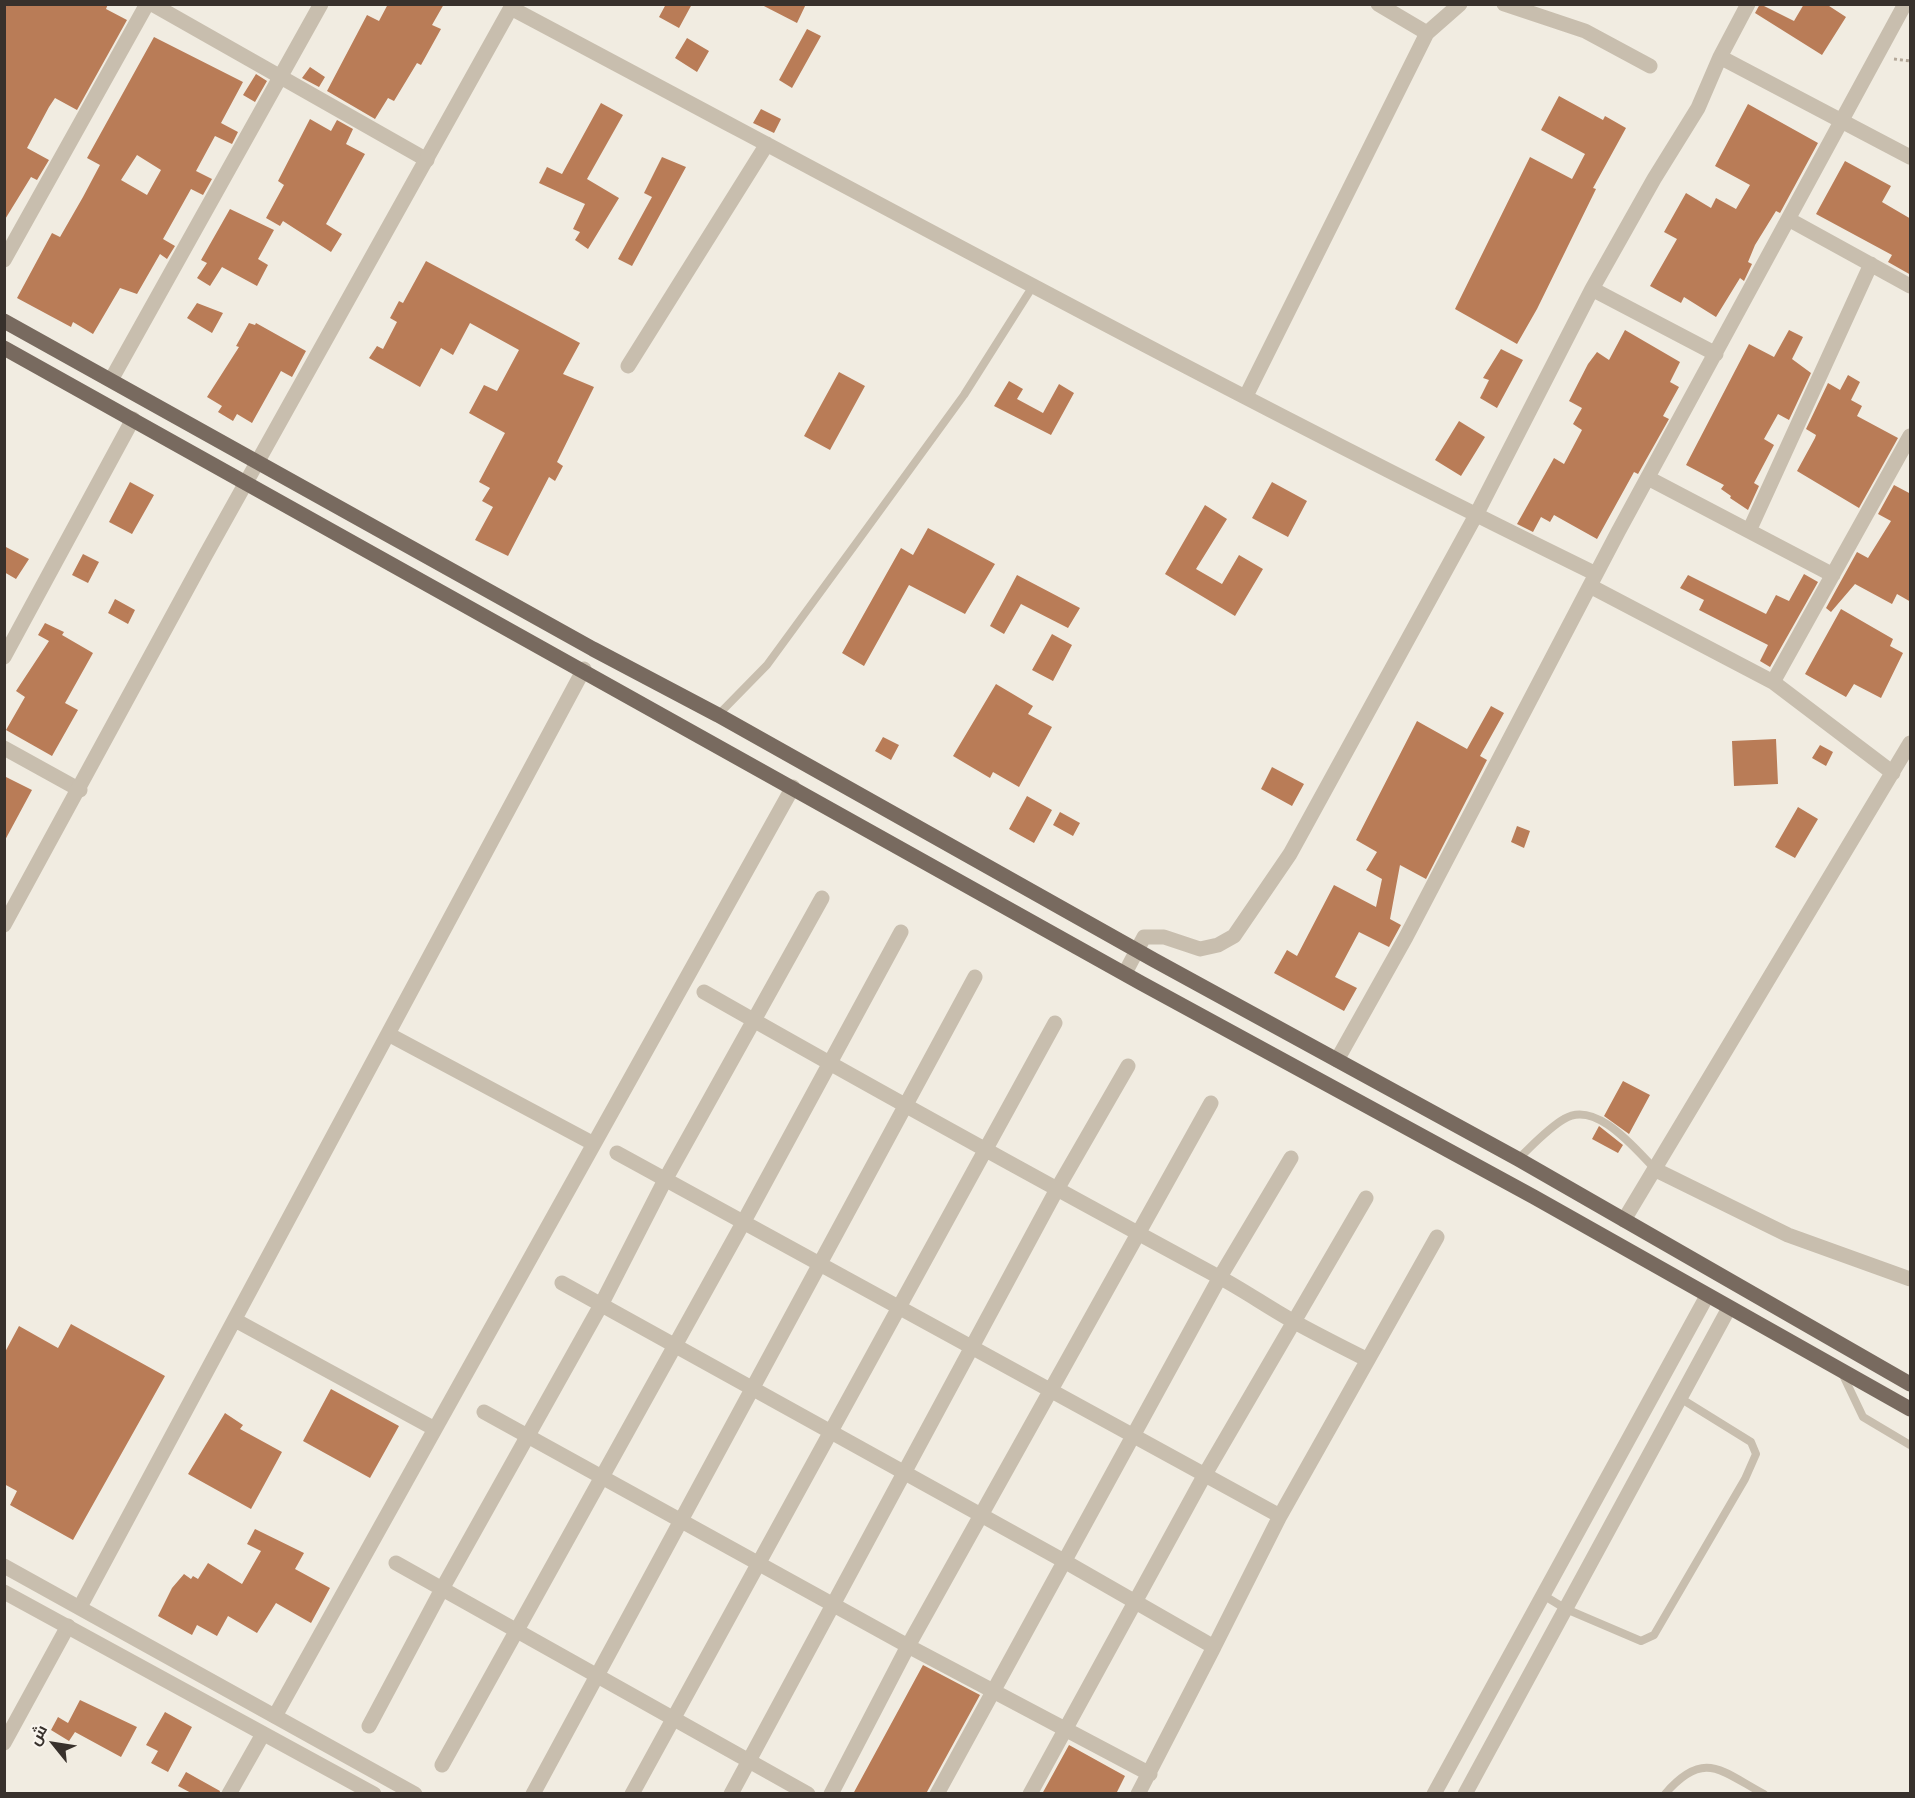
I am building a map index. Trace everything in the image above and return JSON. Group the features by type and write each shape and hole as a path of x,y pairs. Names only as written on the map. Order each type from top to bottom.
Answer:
{"main road":[{"path":"4,321 257,463 718,715 1136,950 1518,1159 1911,1384"},
{"path":"6,353 247,482 1911,1409"}],"street":[{"path":"4,260 147,4"},
{"path":"152,4 427,160"},
{"path":"111,380 321,4"},
{"path":"1378,4 1427,33"},
{"path":"1246,396 1427,33 1460,4"},
{"path":"1504,4 1585,31 1650,66"},
{"path":"1125,973 1144,937 1152,935 1200,949 1218,945 1234,936 1290,854 1476,515 1592,289 1654,179 1698,108 1720,57 1748,4"},
{"path":"1337,1060 1452,851 1593,580 1905,4"},
{"path":"4,925 80,790 257,463 512,6 1033,286 1476,515 1773,682 1893,773"},
{"path":"1720,57 1911,157"},
{"path":"628,366 766,144"},
{"path":"1790,220 1911,286"},
{"path":"1749,531 1871,264"},
{"path":"1592,289 1716,354"},
{"path":"4,657 133,419"},
{"path":"1773,682 1833,574 1906,455 1911,436"},
{"path":"1648,478 1833,574"},
{"path":"80,1607 584,669"},
{"path":"1624,1220 1911,743"},
{"path":"4,748 80,790"},
{"path":"275,1716 793,787"},
{"path":"369,1726 442,1589 601,1305 665,1180 822,898"},
{"path":"442,1765 675,1347 901,932"},
{"path":"533,1794 975,977"},
{"path":"704,992 904,1106 987,1149 1056,1191 1220,1277 1292,1321 1368,1360"},
{"path":"632,1794 832,1434 1055,1023"},
{"path":"388,1034 594,1144"},
{"path":"731,1794 832,1604 974,1347 1056,1191 1128,1066"},
{"path":"831,1794 908,1646 1211,1103"},
{"path":"617,1153 1280,1516"},
{"path":"937,1794 1220,1277 1291,1158"},
{"path":"1656,1170 1788,1235 1911,1279"},
{"path":"1030,1794 1134,1600 1292,1321 1365,1198"},
{"path":"1138,1794 1280,1516 1437,1237"},
{"path":"562,1283 1134,1600 1214,1647"},
{"path":"1434,1794 1707,1296"},
{"path":"1465,1794 1729,1308"},
{"path":"234,1320 435,1429"},
{"path":"483,1412 908,1646 1150,1774"},
{"path":"396,1563 808,1794"},
{"path":"4,1566 415,1794"},
{"path":"4,1592 374,1794"},
{"path":"4,1743 68,1626"},
{"path":"229,1794 263,1734"}],"lane":[{"path":"718,715 766,665 864,533 964,395 1033,286"},
{"path":"1518,1159 1565,1118 1585,1114 1611,1125 1656,1170"},
{"path":"1840,1369 1863,1416 1911,1444"},
{"path":"1543,1595 1566,1609 1641,1641 1654,1635 1745,1479 1756,1454 1751,1442 1680,1398"},
{"path":"1665,1794 1695,1768 1712,1766 1764,1794"}],"building":[{"path":"4,4 108,4 106,9 127,20 77,110 55,98 49,107 27,148 49,160 37,180 31,177 4,221"},
{"path":"388,4 444,4 432,25 441,29 421,65 417,63 394,101 388,98 375,119 327,91 367,15 379,21"},
{"path":"666,4 692,4 679,28 659,17"},
{"path":"760,4 806,4 797,23"},
{"path":"1760,4 1794,21 1804,4 1826,4 1846,17 1822,55 1755,13"},
{"path":"807,29 821,36 792,88 779,80"},
{"path":"154,37 243,82 221,123 238,132 232,144 215,136 196,171 212,179 203,195 191,189 163,239 175,246 167,259 160,254 137,294 120,288 93,334 73,322 71,327 17,298 52,233 60,237 100,165 87,158","holes":["137,155 161,170 147,195 121,180"]},
{"path":"687,38 709,51 697,72 675,58"},
{"path":"310,67 325,77 319,87 302,78"},
{"path":"256,74 267,81 255,102 243,95"},
{"path":"1559,96 1603,120 1605,116 1626,128 1593,188 1596,189 1537,309 1517,344 1455,309 1530,157 1572,179 1585,154 1541,130"},
{"path":"601,103 623,115 587,179 619,198 588,249 575,240 580,232 573,229 585,204 539,183 547,167 562,174"},
{"path":"1748,104 1818,143 1780,213 1776,211 1755,245 1748,262 1752,264 1744,281 1740,278 1716,317 1684,297 1681,303 1650,286 1677,239 1664,232 1686,193 1711,208 1716,198 1736,209 1750,185 1715,166"},
{"path":"761,109 781,119 774,133 753,123"},
{"path":"310,119 331,131 337,120 353,129 346,144 365,154 326,224 342,234 331,252 283,221 280,226 266,218 284,185 278,181"},
{"path":"662,157 686,167 632,266 618,259 652,197 644,193"},
{"path":"1845,161 1891,186 1882,202 1911,219 1911,275 1888,262 1892,255 1816,214"},
{"path":"230,209 274,230 258,259 268,265 257,286 222,267 210,286 197,278 207,263 201,260"},
{"path":"426,261 580,343 563,374 594,387 557,462 563,466 555,481 549,477 508,556 475,540 493,507 482,501 490,488 479,482 505,433 469,413 484,385 497,391 519,350 470,323 453,355 441,348 420,387 369,358 377,346 383,349 397,322 390,318 399,301 403,303"},
{"path":"197,303 223,313 212,333 187,318"},
{"path":"249,323 255,325 256,323 306,351 292,377 281,371 252,423 237,414 233,421 218,412 222,406 207,397 239,347 236,346"},
{"path":"1625,330 1680,362 1670,382 1679,387 1663,416 1669,419 1638,474 1634,472 1597,539 1554,515 1550,522 1541,517 1533,532 1517,524 1554,458 1564,464 1582,430 1573,424 1582,408 1569,401 1588,364 1597,352 1609,360"},
{"path":"1789,330 1803,337 1792,359 1811,373 1789,420 1778,414 1764,439 1774,445 1754,483 1759,486 1748,510 1721,489 1724,485 1686,465 1749,344 1774,357"},
{"path":"1501,349 1523,360 1497,408 1480,398 1489,380 1483,378"},
{"path":"839,372 865,386 830,450 804,436"},
{"path":"1848,375 1860,382 1851,400 1862,406 1857,416 1898,438 1859,508 1797,471 1815,438 1816,435 1806,429 1828,383 1840,390"},
{"path":"1009,381 1023,389 1017,399 1043,413 1059,384 1074,393 1051,435 994,406"},
{"path":"1459,421 1485,437 1461,476 1435,460"},
{"path":"130,482 154,495 132,534 109,522"},
{"path":"1272,482 1307,501 1288,537 1252,518"},
{"path":"1894,485 1911,494 1911,602 1897,594 1892,604 1855,584 1831,612 1826,608 1857,552 1868,558 1891,521 1878,514"},
{"path":"1205,505 1227,519 1196,569 1222,584 1239,555 1263,569 1235,616 1165,574"},
{"path":"928,528 995,564 965,614 909,585 864,666 842,653 901,548 913,555"},
{"path":"4,546 29,559 16,579 4,572"},
{"path":"83,554 99,562 88,583 72,575"},
{"path":"1804,574 1818,582 1770,667 1760,661 1768,645 1699,610 1704,600 1680,588 1688,575 1766,614 1776,595 1789,601"},
{"path":"1017,575 1080,608 1068,628 1021,604 1004,634 990,626"},
{"path":"115,599 135,610 128,624 108,613"},
{"path":"1841,609 1893,639 1890,646 1903,653 1881,698 1854,684 1846,697 1805,674"},
{"path":"45,623 64,632 62,635 93,653 65,703 78,710 52,756 6,730 25,697 16,691 49,641 38,635"},
{"path":"1052,634 1072,645 1053,681 1032,670"},
{"path":"996,684 1033,706 1028,714 1052,727 1019,787 993,772 990,778 953,756"},
{"path":"1491,706 1504,713 1480,756 1487,760 1426,879 1400,865 1390,919 1401,925 1389,947 1359,932 1335,977 1357,988 1344,1011 1274,973 1287,950 1297,956 1334,885 1376,907 1382,879 1366,870 1377,852 1356,840 1417,721 1467,749"},
{"path":"883,737 899,745 891,760 875,751"},
{"path":"1776,739 1778,784 1734,786 1732,741"},
{"path":"1820,745 1833,752 1826,766 1812,758"},
{"path":"1272,767 1304,784 1292,806 1261,789"},
{"path":"4,776 32,790 4,842"},
{"path":"1027,796 1052,810 1034,843 1009,829"},
{"path":"1798,807 1818,819 1795,858 1775,847"},
{"path":"1060,812 1080,823 1073,836 1053,825"},
{"path":"1517,826 1530,831 1524,848 1511,842"},
{"path":"1623,1081 1650,1095 1629,1134 1604,1116"},
{"path":"1599,1126 1623,1145 1618,1153 1592,1139"},
{"path":"71,1324 165,1376 73,1540 10,1505 17,1491 4,1484 4,1354 19,1326 58,1348"},
{"path":"331,1389 399,1426 370,1478 303,1441"},
{"path":"225,1413 243,1425 240,1429 282,1452 251,1509 188,1474"},
{"path":"255,1529 304,1553 295,1569 330,1588 311,1623 276,1603 257,1633 228,1616 217,1636 197,1625 192,1635 158,1616 172,1588 184,1574 191,1579 193,1576 198,1579 208,1563 242,1584 261,1551 247,1544"},
{"path":"923,1665 980,1695 926,1794 853,1794"},
{"path":"80,1700 137,1727 121,1757 75,1732 69,1741 51,1730 58,1717 68,1723"},
{"path":"165,1712 192,1727 168,1772 151,1763 158,1751 146,1745"},
{"path":"1069,1745 1125,1776 1116,1794 1042,1794"},
{"path":"186,1772 220,1791 219,1794 193,1794 178,1786"}]}
